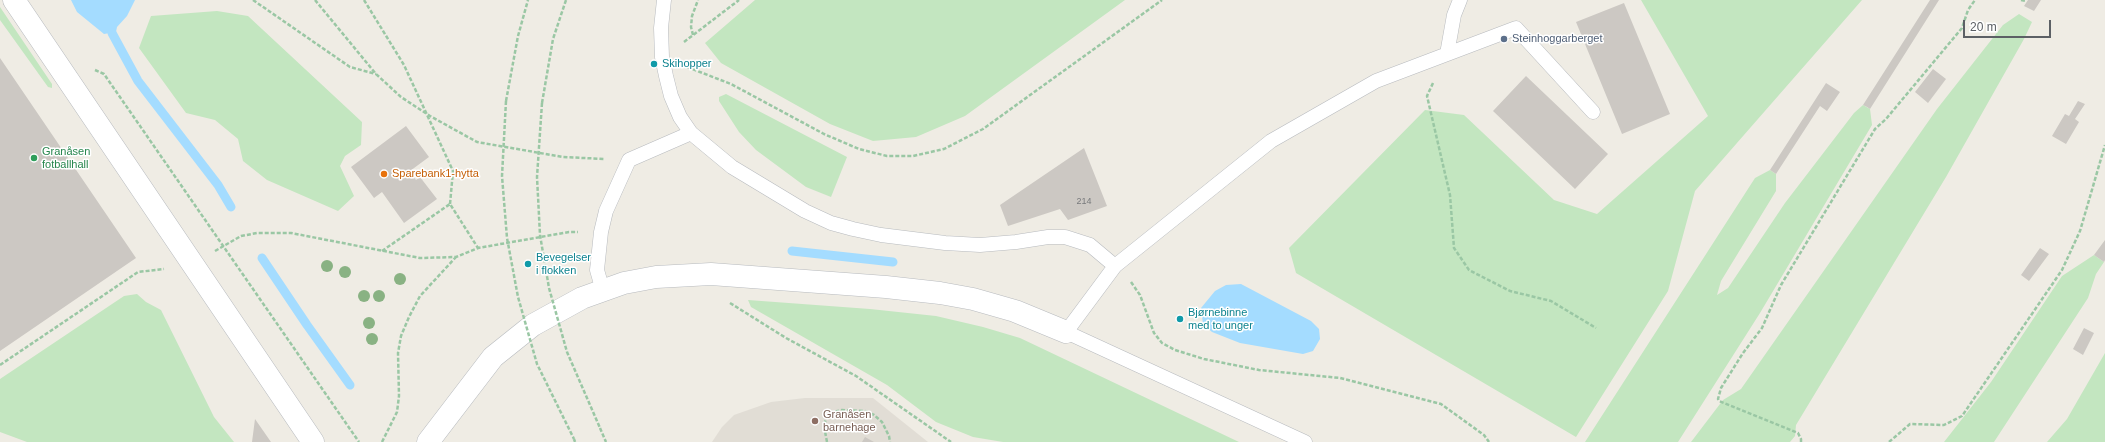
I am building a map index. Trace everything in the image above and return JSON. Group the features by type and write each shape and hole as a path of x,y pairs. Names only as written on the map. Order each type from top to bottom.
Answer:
{"street":[{"path":"14,0 313,442"},
{"path":"428,442 493,357 533,325 582,298 624,283 656,277 711,274 940,292 973,299 1015,311 1066,332"}],"lane":[{"path":"664,0 661,28 662,57 671,96 680,117 691,133 732,167 805,211 831,223 881,235 945,243 980,245 1016,242 1048,237 1065,237 1090,245 1116,266"},
{"path":"1447,54 1454,15 1460,0"},
{"path":"1305,442 1066,332 1116,266 1271,141 1376,81 1516,28 1593,112"},
{"path":"603,291 597,270 601,232 606,211 629,160 691,133"}],"path":[{"path":"253,0 350,67 376,74"},
{"path":"315,0 376,74 401,97 430,116 477,142 563,157 629,160"},
{"path":"364,0 404,65 430,116 453,171 450,204 478,248"},
{"path":"528,0 518,36 506,101 502,176 506,238 518,297 537,364 574,441"},
{"path":"566,0 553,39 542,103 537,177 540,235 550,288 567,352 606,442"},
{"path":"693,35 691,27 692,16 698,0"},
{"path":"662,57 739,0"},
{"path":"662,57 731,84 824,134 852,146 887,156 914,156 944,149 983,129 1162,0"},
{"path":"1801,442 1798,433 1719,402 1721,388 1743,353 1762,328 1781,285 1875,129 1962,28 1968,10 1975,0"},
{"path":"2021,0 2026,1"},
{"path":"1447,54 1428,96 1450,195 1454,248 1469,270 1510,291 1551,301 1596,328"},
{"path":"92,68 104,74 222,247 359,442"},
{"path":"1889,442 1910,424 1944,425 1962,416 2062,270 2080,232 2105,145"},
{"path":"382,252 450,204"},
{"path":"0,365 138,272 193,266 241,236 257,233 291,233 382,252 420,258 456,257 478,248 570,232 601,232"},
{"path":"382,442 397,412 399,396 398,353 409,317 420,296 456,257"},
{"path":"1116,266 1130,280 1140,295 1154,333 1162,343 1175,350 1204,359 1259,370 1340,378 1441,404 1484,435 1490,442"},
{"path":"711,274 714,290 727,301 786,338 856,376 952,442"},
{"path":"556,341 568,332"},
{"path":"532,361 538,356"},
{"path":"827,442 824,426 826,418 833,412 842,410 865,411 874,415 882,422 889,436 890,442"}],"shaded area":[{"name":"Granåsen barnehage","path":"805,398 873,398 928,442 712,442 722,427 734,415 771,402"}],"green space":[{"path":"755,0 1125,0 965,116 916,137 873,141 830,124 721,63 705,43"},
{"path":"1641,0 1862,0 1695,191 1668,291 1576,437 1296,273 1289,248 1425,110 1464,115 1554,200 1597,214 1708,116"},
{"path":"0,7 52,84 52,88 48,87 0,20"},
{"path":"217,11 248,16 362,122 361,145 345,156 340,166 354,196 338,211 267,180 243,161 238,139 215,120 186,113 139,48 151,16"},
{"path":"2019,14 2032,22 2024,39 1946,177 1796,425 1795,436 1790,442 1691,442 1723,400 1741,389 1937,109 2003,25"},
{"path":"726,94 847,157 831,197 806,187 756,150 739,132 719,101 719,97"},
{"path":"1863,105 1870,109 1872,125 1760,313 1678,442 1585,442 1755,178 1770,170 1776,174 1776,191 1721,281 1717,295 1728,288 1785,203 1854,113"},
{"path":"2094,255 2104,262 2096,274 2088,298 1994,442 1944,442 1991,382 2062,276"},
{"path":"137,294 146,302 161,310 214,417 234,442 27,442 0,432 0,379 124,296"},
{"path":"748,300 870,309 936,316 983,327 1020,338 1239,442 1003,442 973,437 936,422 887,385 751,307"},
{"path":"2105,353 2105,442 2047,442 2067,419"}],"water":[{"path":"71,0 135,0 127,16 117,27 116,32 104,34 77,12"},
{"path":"1241,284 1311,321 1319,329 1320,339 1313,351 1303,354 1240,343 1212,332 1203,324 1201,308 1215,291 1226,285"}],"building":[{"path":"1930,0 1939,0 1870,109 1863,105"},
{"path":"2028,0 2041,0 2034,11 2024,6"},
{"path":"1624,3 1670,114 1622,134 1576,22"},
{"name":"Granåsen fotballhall","path":"0,58 136,258 0,351"},
{"path":"1933,69 1946,79 1928,103 1915,92"},
{"path":"1526,76 1608,154 1575,189 1493,111"},
{"path":"1826,83 1840,92 1827,111 1820,106 1776,174 1770,170"},
{"path":"2078,101 2085,104 2075,119 2079,122 2066,144 2052,136 2065,114 2069,116"},
{"name":"Sparebank1-hytta","path":"406,126 429,157 410,171 416,180 420,177 437,199 404,223 382,192 374,198 351,167"},
{"path":"1084,148 1107,206 1068,220 1060,209 1008,226 1000,205"},
{"path":"2105,240 2105,260 2104,262 2094,255"},
{"path":"2040,248 2049,254 2029,281 2021,275"},
{"path":"2084,328 2094,333 2083,355 2073,349"},
{"path":"255,419 271,442 252,442"},
{"path":"865,437 874,442 862,442"}],"waterway":[{"path":"112,33 138,81 218,185 231,207"},
{"path":"792,251 893,262"},
{"path":"262,258 350,385"}],"place":[{"name":"Steinhoggarberget","path":"1504,39"},
{"name":"Skihopper","path":"654,64"},
{"name":"Granåsen fotballhall","path":"34,158"},
{"name":"Sparebank1-hytta","path":"384,174"},
{"name":"Bevegelser i flokken","path":"528,264"},
{"name":"Bjørnebinne med to unger","path":"1180,319"},
{"name":"Granåsen barnehage","path":"815,421"}]}
